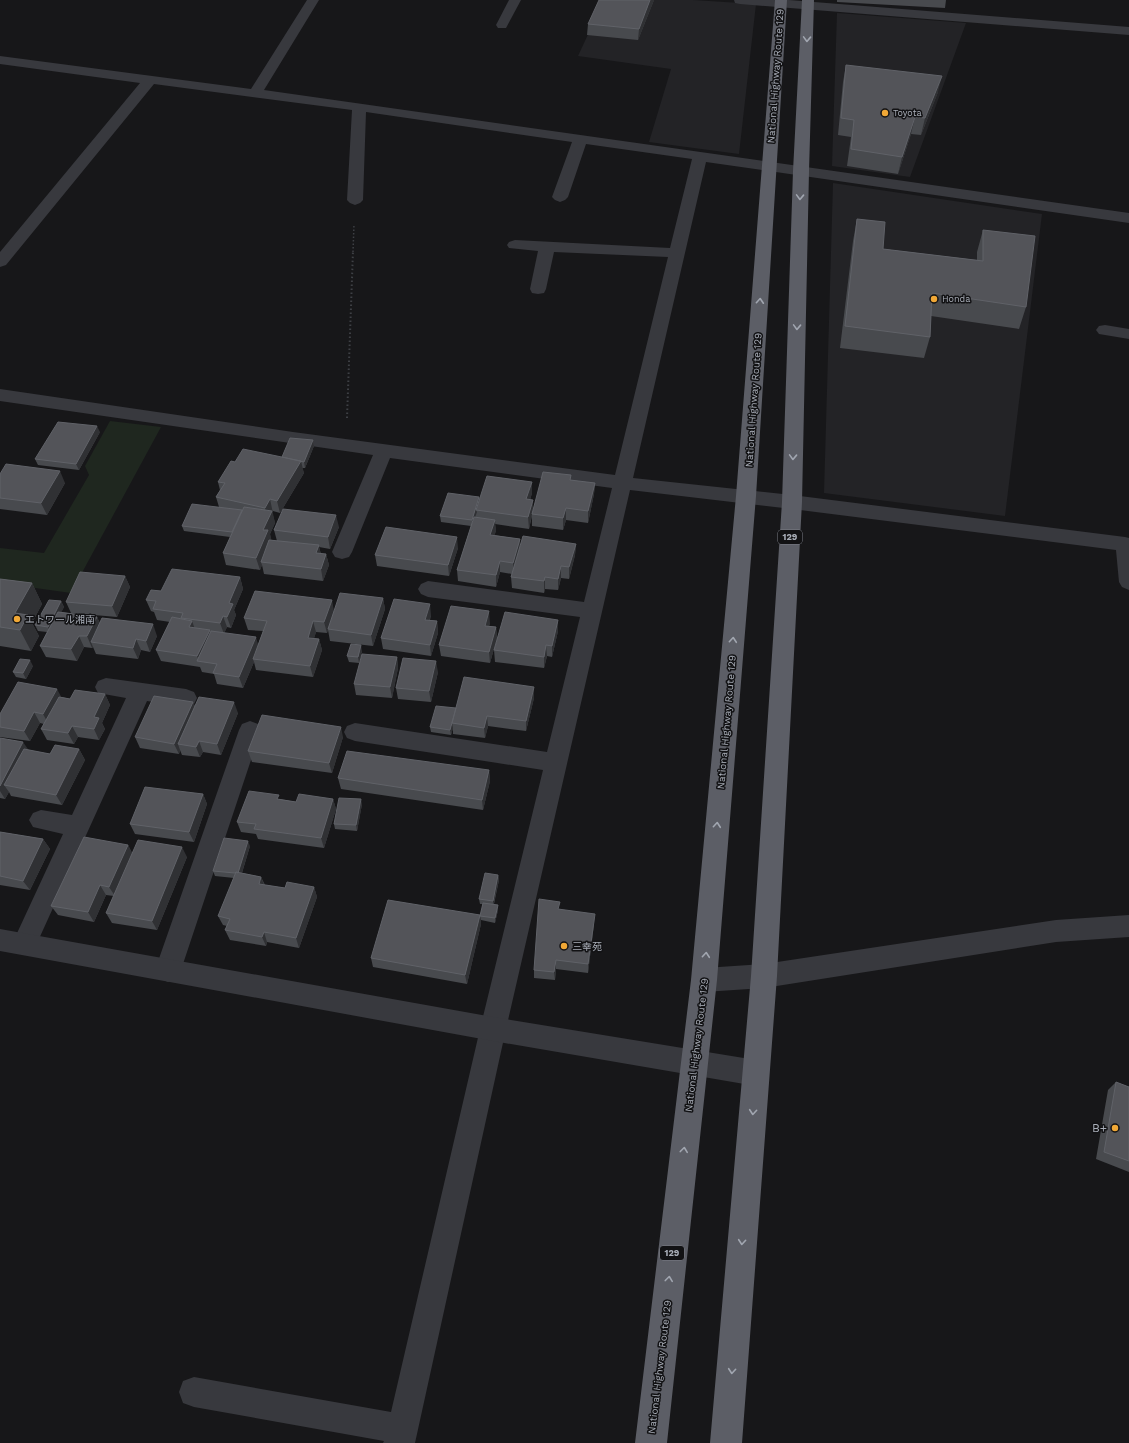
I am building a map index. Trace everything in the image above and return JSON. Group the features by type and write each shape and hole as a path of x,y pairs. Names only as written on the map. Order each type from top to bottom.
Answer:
{"highway":[{"name":"National Highway Route 129","path":"651,1443 704,980 746,496 770,167 780,2"},
{"name":"129","path":"726,1443 764,976 792,502 801,171 808,3"}],"street":[{"path":"254,94 313,0"},
{"path":"740,0 808,3 1129,31"},
{"path":"0,60 359,107 1129,218"},
{"path":"0,262 150,80"},
{"path":"355,200 359,107"},
{"path":"560,197 580,140"},
{"path":"194,1392 401,1436 556,763 700,157"},
{"path":"515,244 677,253"},
{"path":"538,289 547,246"},
{"path":"1105,330 1129,334"},
{"path":"0,395 623,483 746,496 1127,545 1129,582"},
{"path":"342,552 384,450"},
{"path":"428,589 592,611"},
{"path":"106,687 186,698"},
{"path":"140,692 78,826 12,942 494,1029 756,1073"},
{"path":"168,970 250,730"},
{"path":"355,732 556,763"},
{"path":"41,820 78,826"},
{"path":"704,980 764,976 1056,931 1129,926"}],"lane":[{"path":"502,25 514,0"}],"path":[{"path":"346,445 355,200"}],"shaded area":[{"path":"604,0 693,0 756,4 739,154 649,142 671,69 578,56"},
{"path":"837,13 966,23 910,177 832,166"},
{"path":"833,183 1042,214 1005,516 824,493"},
{"path":"110,421 161,427 71,593 0,583 0,548 44,553 89,475 85,466"}],"building":[{"path":"599,0 650,0 639,29 588,24"},
{"name":"Toyota","path":"846,65 942,76 925,118 915,117 902,157 851,149 854,120 841,118"},
{"name":"Honda","path":"857,219 885,222 883,249 983,261 983,230 1035,236 1026,307 932,293 930,337 845,326"},
{"path":"58,422 97,426 76,464 35,459"},
{"path":"290,438 313,440 304,462 282,457"},
{"path":"243,449 301,461 277,501 270,499 265,508 216,497 225,483 218,482 231,461 235,462"},
{"path":"6,464 60,471 41,503 0,498 0,474"},
{"path":"543,472 571,475 570,480 595,483 588,511 566,508 563,518 532,514"},
{"path":"487,476 532,482 526,499 533,500 528,517 476,510"},
{"path":"448,493 479,497 472,520 440,516"},
{"path":"192,504 242,510 232,532 182,526"},
{"path":"244,507 272,511 263,530 268,530 256,558 223,553"},
{"path":"283,509 336,515 328,537 274,530"},
{"path":"474,517 495,520 490,535 520,539 513,563 500,561 496,575 457,570"},
{"path":"386,527 457,537 448,565 375,555"},
{"path":"523,536 576,544 569,567 561,566 558,579 545,577 544,581 511,577"},
{"path":"269,540 319,545 316,553 326,554 321,569 261,562"},
{"path":"172,569 240,577 229,603 233,604 227,617 223,616 220,623 181,618 183,613 153,609 156,601 146,600 151,590 161,591"},
{"path":"80,572 125,576 112,606 66,602"},
{"path":"0,579 32,583 15,613 28,615 20,630 0,627"},
{"path":"255,591 332,600 324,622 313,621 308,638 319,639 310,666 253,659 267,621 244,618"},
{"path":"340,593 383,598 371,635 328,629"},
{"path":"394,599 430,604 425,620 437,621 430,645 381,638"},
{"path":"49,600 61,601 48,627 35,625"},
{"path":"451,606 489,611 485,626 496,627 489,652 439,645"},
{"path":"58,612 97,617 87,636 79,636 71,649 40,646"},
{"path":"505,612 558,620 552,646 546,645 544,657 494,650"},
{"path":"172,617 192,621 189,627 210,630 197,656 156,650"},
{"path":"102,618 153,624 146,641 136,639 133,648 91,642"},
{"path":"211,631 256,637 239,677 213,673 217,664 197,661"},
{"path":"351,644 361,645 358,657 347,656"},
{"path":"362,654 397,657 390,687 354,684"},
{"path":"403,658 436,661 429,691 396,688"},
{"path":"20,659 30,660 23,673 13,672"},
{"path":"464,677 534,687 526,721 487,716 484,728 452,723"},
{"path":"18,682 57,689 43,714 34,712 24,731 0,727 0,714"},
{"path":"75,690 105,694 94,717 99,718 94,729 72,726 68,733 41,729 59,697 70,699"},
{"path":"154,696 193,702 174,744 135,737"},
{"path":"199,697 234,702 217,744 199,741 196,747 178,744"},
{"path":"436,706 456,708 450,730 430,727"},
{"path":"262,715 341,727 329,763 248,751"},
{"path":"0,738 23,742 0,786"},
{"path":"55,745 79,749 56,795 4,785 24,749 50,754"},
{"path":"347,751 489,770 482,800 338,778"},
{"path":"145,787 203,794 189,832 130,824"},
{"path":"249,791 279,795 277,799 296,802 299,794 333,799 321,838 254,829 256,824 237,822"},
{"path":"339,798 361,799 356,825 334,824"},
{"path":"0,832 43,839 23,881 0,876"},
{"path":"84,837 128,845 109,887 100,885 88,912 51,906"},
{"path":"224,838 248,841 238,873 213,871"},
{"path":"138,840 182,847 152,921 106,913"},
{"path":"236,872 261,877 259,884 285,888 287,882 314,887 296,938 264,932 262,937 225,930 230,919 218,916"},
{"path":"485,873 498,875 493,901 479,899"},
{"name":"三幸苑","path":"539,899 560,902 558,909 595,914 588,964 556,960 554,972 534,970"},
{"path":"388,900 480,915 465,975 371,958"},
{"path":"483,903 498,905 495,918 480,916"},
{"name":"B+","path":"1116,1082 1129,1087 1129,1161 1104,1152"}],"place":[{"name":"Toyota","path":"885,113"},
{"name":"Honda","path":"934,299"},
{"name":"エトワール湘南","path":"17,619"},
{"name":"三幸苑","path":"564,946"},
{"name":"B+","path":"1115,1128"}]}
